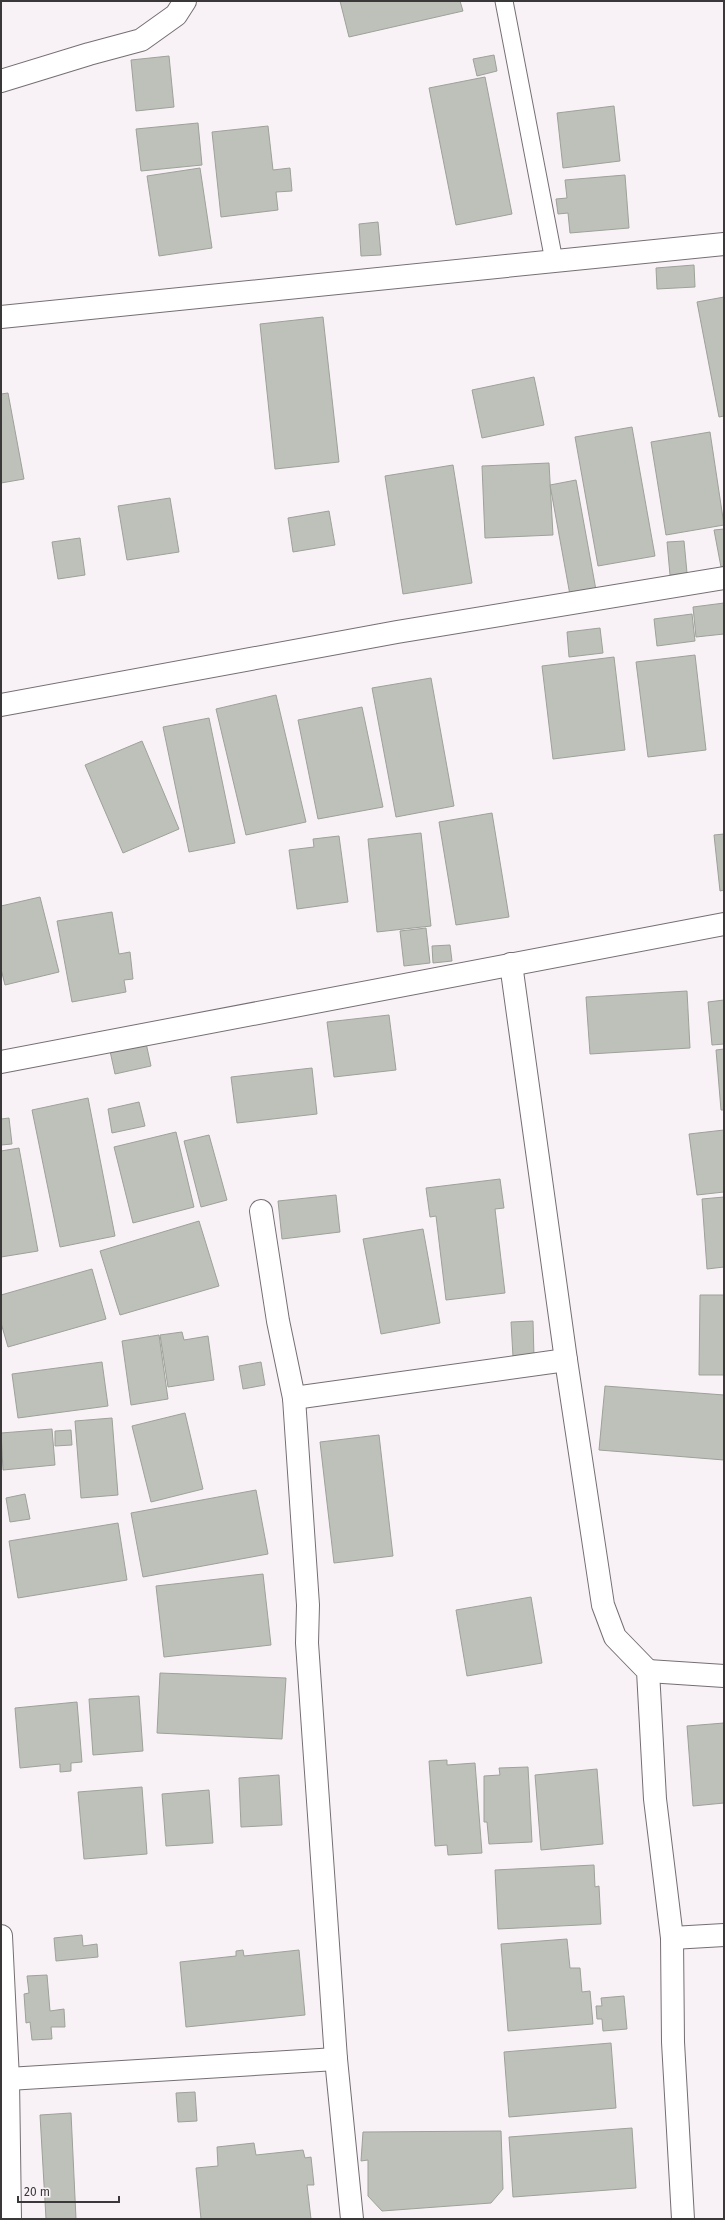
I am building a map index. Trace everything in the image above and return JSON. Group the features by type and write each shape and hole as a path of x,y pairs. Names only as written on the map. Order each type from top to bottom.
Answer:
{"street":[{"path":"1,82 88,54 141,40 176,15 185,1"},
{"path":"1,318 724,244"},
{"path":"1,705 397,632 724,578"},
{"path":"1,1062 724,924"},
{"path":"511,964 566,1360 603,1605 615,1637 648,1671 655,1799 672,1938 673,2042 683,2219"},
{"path":"261,1211 278,1321 294,1398 308,1605 307,1643 336,2058 352,2219"},
{"path":"294,1398 566,1360"},
{"path":"648,1671 724,1676"},
{"path":"672,1938 724,1935"},
{"path":"1,1936 8,2079 10,2219"},
{"path":"8,2079 336,2058"}],"lane":[{"path":"504,1 554,261"}],"building":[{"path":"340,1 460,1 463,11 349,37"},
{"path":"494,55 497,71 477,76 473,59"},
{"path":"169,56 174,107 136,111 131,60"},
{"path":"485,77 512,214 456,225 429,88"},
{"path":"614,106 620,161 563,168 557,113"},
{"path":"198,123 202,165 141,171 136,129"},
{"path":"268,126 273,170 290,168 292,191 276,192 278,210 221,217 212,132"},
{"path":"200,168 212,248 159,256 147,176"},
{"path":"625,175 629,228 570,233 568,213 558,214 556,199 567,198 565,180"},
{"path":"378,222 381,255 361,256 359,224"},
{"path":"694,265 695,287 657,289 656,268"},
{"path":"724,297 724,416 719,417 697,302"},
{"path":"323,317 339,462 275,469 260,324"},
{"path":"534,377 544,425 482,438 472,390"},
{"path":"8,393 24,479 1,483 1,394"},
{"path":"632,427 655,556 598,566 575,437"},
{"path":"710,432 724,525 666,535 651,442"},
{"path":"549,463 553,535 485,538 482,466"},
{"path":"453,465 472,583 403,594 385,476"},
{"path":"576,480 596,590 570,595 550,485"},
{"path":"170,498 179,552 127,560 118,506"},
{"path":"329,511 335,545 293,552 288,518"},
{"path":"724,529 724,566 721,567 714,530"},
{"path":"80,538 85,575 58,579 52,542"},
{"path":"684,541 687,573 670,575 667,542"},
{"path":"724,603 724,634 696,637 693,607"},
{"path":"692,614 695,641 657,646 654,619"},
{"path":"600,628 603,653 569,657 567,632"},
{"path":"695,655 706,750 648,757 636,662"},
{"path":"614,657 625,750 553,759 542,666"},
{"path":"431,678 454,806 396,817 372,688"},
{"path":"276,695 306,822 246,835 216,709"},
{"path":"362,707 383,807 318,819 298,720"},
{"path":"209,718 235,843 189,852 163,727"},
{"path":"142,741 179,829 123,853 85,765"},
{"path":"492,813 509,917 456,925 439,822"},
{"path":"421,833 431,926 377,932 368,839"},
{"path":"724,834 724,890 720,891 714,835"},
{"path":"339,836 348,902 297,909 289,850 314,847 313,839"},
{"path":"40,897 59,972 5,985 1,969 1,906"},
{"path":"112,912 119,954 130,952 133,979 124,980 126,992 72,1002 57,921"},
{"path":"426,928 430,963 404,966 400,931"},
{"path":"450,945 452,961 433,963 432,946"},
{"path":"687,991 690,1048 590,1054 586,997"},
{"path":"724,1000 724,1044 712,1045 708,1002"},
{"path":"389,1015 396,1070 334,1077 327,1022"},
{"path":"146,1043 151,1066 115,1074 110,1051"},
{"path":"724,1049 724,1110 721,1110 716,1050"},
{"path":"312,1068 317,1114 237,1123 231,1077"},
{"path":"88,1098 115,1236 60,1247 32,1110"},
{"path":"139,1102 145,1126 112,1133 108,1109"},
{"path":"9,1118 12,1144 1,1145 1,1119"},
{"path":"724,1130 724,1192 697,1195 689,1134"},
{"path":"176,1132 194,1207 133,1223 114,1147"},
{"path":"209,1135 227,1200 201,1207 184,1141"},
{"path":"19,1148 38,1251 1,1257 1,1151"},
{"path":"500,1179 504,1208 495,1209 505,1293 446,1300 436,1216 430,1217 426,1188"},
{"path":"336,1195 340,1232 282,1239 278,1201"},
{"path":"724,1197 724,1267 707,1269 702,1199"},
{"path":"199,1221 219,1286 120,1315 100,1251"},
{"path":"423,1229 440,1323 381,1334 363,1239"},
{"path":"92,1269 106,1319 8,1347 1,1323 1,1295"},
{"path":"700,1295 724,1295 724,1375 699,1375"},
{"path":"533,1321 534,1357 513,1357 511,1322"},
{"path":"182,1332 184,1340 208,1336 214,1380 168,1387 160,1335"},
{"path":"159,1335 168,1399 131,1405 122,1341"},
{"path":"102,1362 108,1406 18,1418 12,1374"},
{"path":"261,1362 265,1385 243,1389 239,1366"},
{"path":"605,1386 724,1395 724,1460 599,1450"},
{"path":"185,1413 203,1489 151,1502 132,1426"},
{"path":"112,1418 118,1495 81,1498 75,1421"},
{"path":"52,1429 55,1465 3,1470 1,1433"},
{"path":"71,1430 72,1445 55,1446 55,1431"},
{"path":"379,1435 393,1556 334,1563 320,1442"},
{"path":"256,1490 268,1554 143,1577 131,1513"},
{"path":"25,1494 30,1519 10,1522 6,1498"},
{"path":"118,1523 127,1580 18,1598 9,1541"},
{"path":"263,1574 271,1645 164,1657 156,1586"},
{"path":"531,1597 542,1663 467,1676 456,1610"},
{"path":"160,1673 286,1678 282,1739 157,1733"},
{"path":"139,1696 143,1751 93,1755 89,1699"},
{"path":"77,1702 82,1762 71,1763 71,1771 60,1772 60,1764 20,1768 15,1708"},
{"path":"724,1723 724,1803 693,1806 687,1726"},
{"path":"447,1760 447,1765 475,1763 482,1853 448,1855 447,1845 435,1846 429,1761"},
{"path":"528,1767 532,1842 489,1844 487,1822 484,1822 484,1776 500,1775 499,1768"},
{"path":"597,1769 603,1844 541,1850 535,1775"},
{"path":"279,1775 282,1825 241,1827 239,1778"},
{"path":"142,1787 147,1854 84,1859 78,1792"},
{"path":"209,1790 213,1843 166,1846 162,1794"},
{"path":"594,1865 595,1887 599,1886 601,1924 498,1929 495,1870"},
{"path":"82,1935 83,1946 97,1944 98,1957 56,1961 54,1938"},
{"path":"567,1939 570,1968 580,1968 582,1992 590,1991 593,2024 508,2031 501,1944"},
{"path":"243,1950 244,1956 299,1950 305,2015 186,2027 180,1962 236,1956 236,1951"},
{"path":"47,1975 50,2011 64,2009 65,2027 51,2027 52,2039 32,2040 30,2022 26,2023 24,1994 29,1993 27,1976"},
{"path":"624,1996 627,2029 603,2031 602,2019 597,2019 596,2006 602,2006 601,1998"},
{"path":"611,2043 616,2108 509,2117 504,2052"},
{"path":"195,2092 197,2121 178,2122 176,2093"},
{"path":"71,2113 76,2219 46,2219 40,2115"},
{"path":"632,2128 636,2188 513,2197 509,2137"},
{"path":"501,2131 503,2189 491,2203 382,2211 368,2196 368,2160 361,2161 363,2132"},
{"path":"254,2143 256,2155 303,2150 305,2158 311,2157 314,2185 307,2185 311,2219 201,2219 196,2168 218,2166 217,2147"}]}
